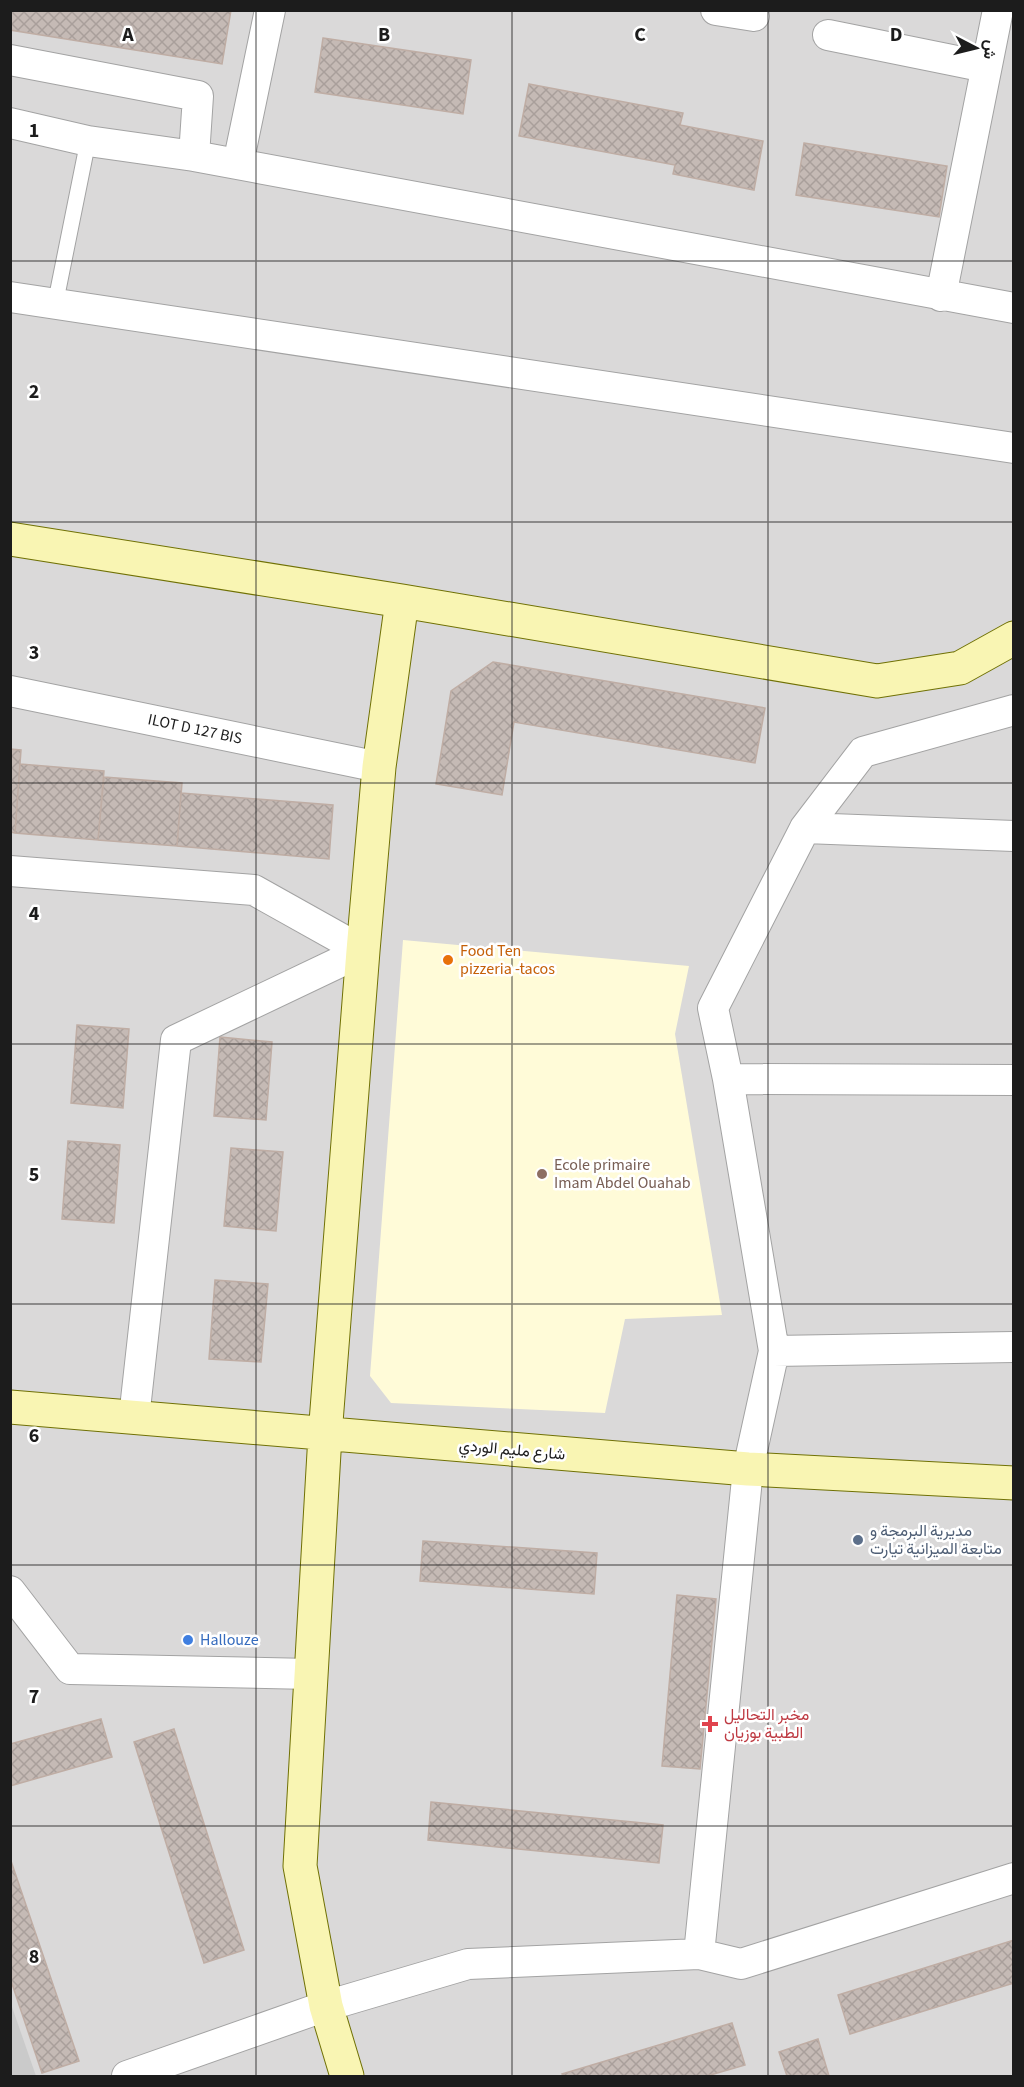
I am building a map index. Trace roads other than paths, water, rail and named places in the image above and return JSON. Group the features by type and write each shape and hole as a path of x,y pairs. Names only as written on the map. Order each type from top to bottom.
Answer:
{"street":[{"path":"238,164 270,10"},
{"path":"716,10 754,16"},
{"path":"941,296 998,10"},
{"path":"828,34 986,67"},
{"path":"10,60 198,96 194,156"},
{"path":"10,123 88,141 194,156 1014,308"},
{"path":"10,297 1014,448"},
{"path":"10,539 402,601 877,681 960,668 1014,638"},
{"path":"347,2076 326,2006 300,1866 325,1435 363,951 379,767 402,601"},
{"name":"ILOT D 127 BIS","path":"10,691 379,767"},
{"path":"699,1954 748,1468 774,1351 728,1079 712,1008 805,828 863,752 1014,710"},
{"path":"805,828 1014,836"},
{"path":"10,871 254,890 363,951"},
{"path":"134,1418 176,1040 363,951"},
{"path":"728,1079 1014,1080"},
{"path":"774,1351 1014,1347"},
{"name":"شارع مليم الوردي","path":"10,1407 325,1435 748,1468 1014,1483"},
{"path":"10,1591 70,1669 311,1674"},
{"path":"127,2076 326,2006 468,1964 699,1954 741,1964 1014,1878"}],"lane":[{"path":"55,305 88,141"}],"place":[{"name":"Food Ten pizzeria -tacos","path":"448,960"},
{"name":"Ecole primaire Imam Abdel Ouahab","path":"542,1174"},
{"name":"مديرية البرمجة و متابعة الميزانية تيارت","path":"858,1540"},
{"name":"Hallouze","path":"188,1640"},
{"name":"مخبر التحاليل الطبية بوزيان","path":"710,1724"}]}
